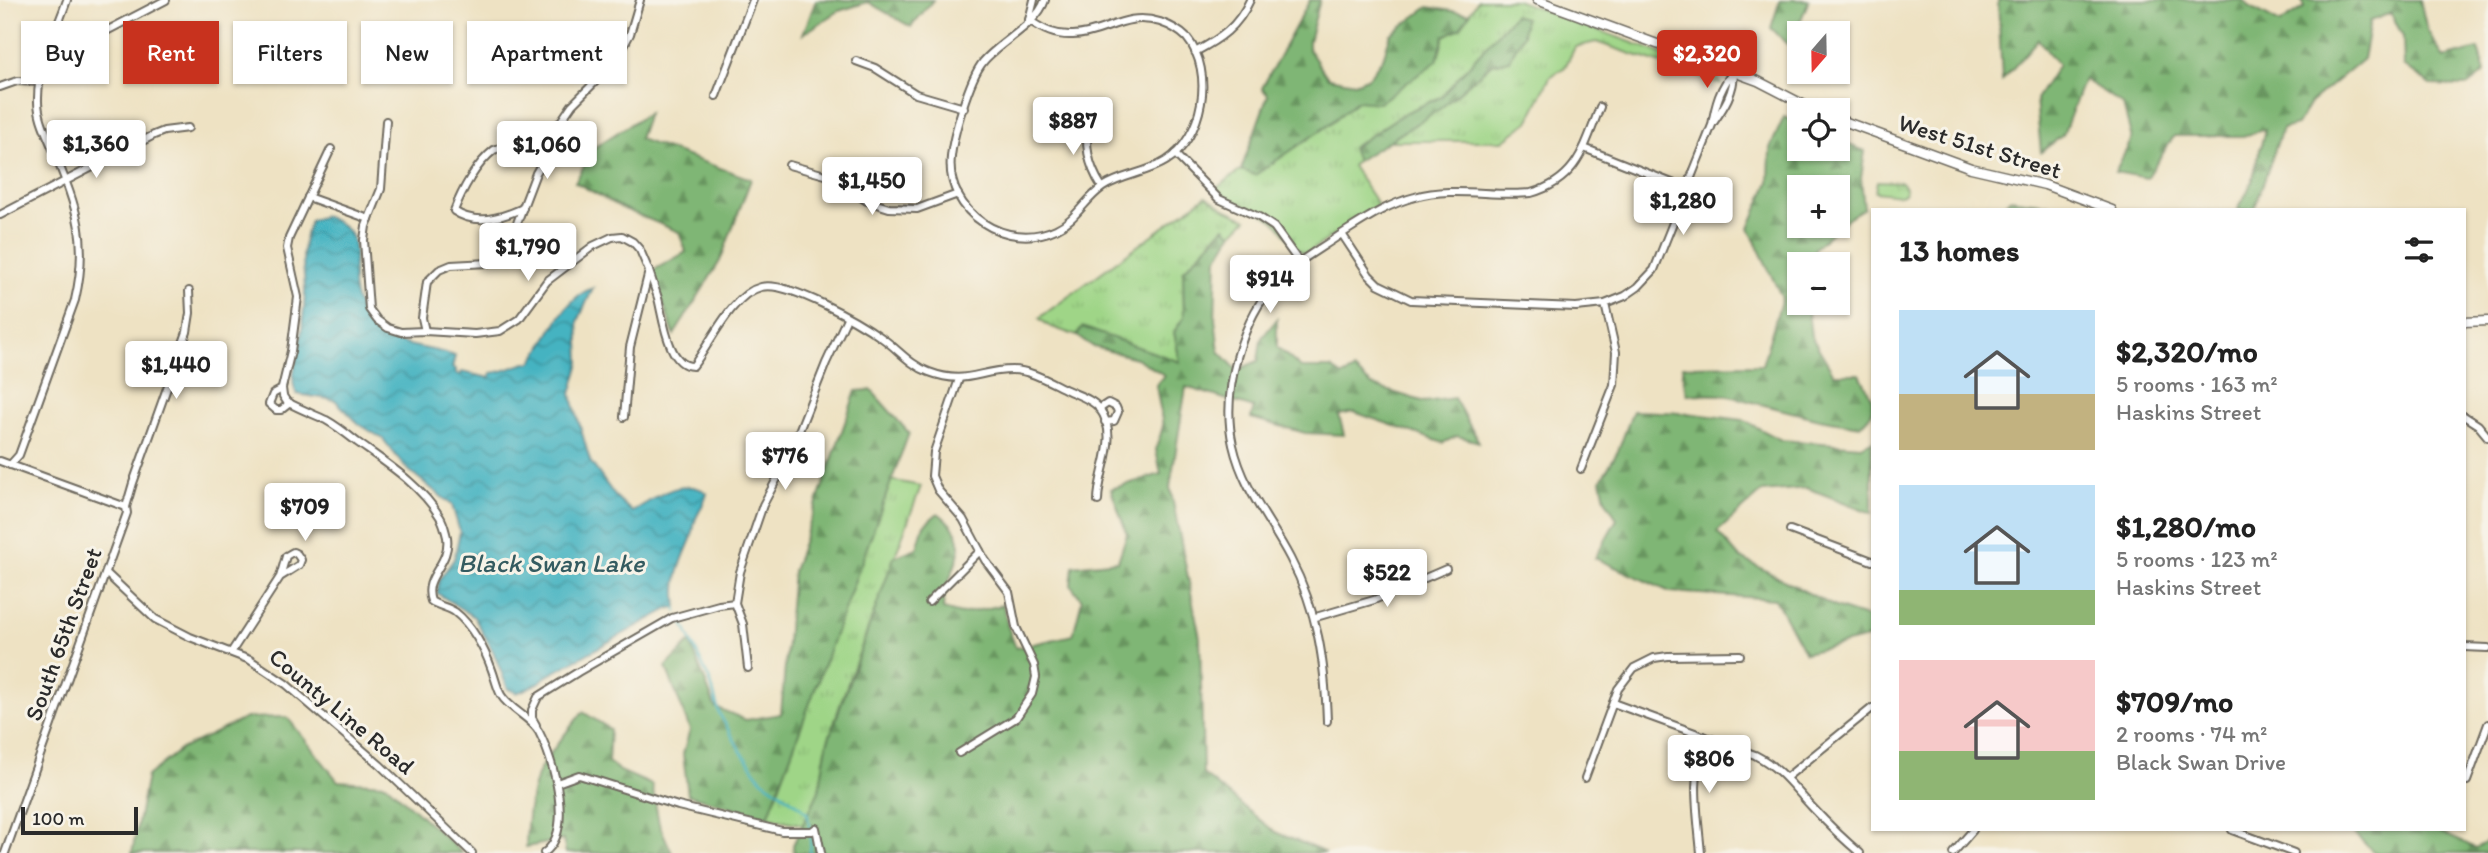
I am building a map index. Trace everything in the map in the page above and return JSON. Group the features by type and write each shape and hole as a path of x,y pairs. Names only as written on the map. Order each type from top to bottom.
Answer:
{"street":[{"path":"60,21 68,0"},
{"path":"109,30 166,0"},
{"path":"425,331 422,318 427,282 439,270 451,265 488,263 500,258 511,240 536,173 553,144 557,127 572,105 620,53 630,34 640,0"},
{"path":"716,96 753,0"},
{"path":"1029,20 1034,0"},
{"path":"1029,20 1046,31 1074,35 1127,19 1151,19 1176,29 1186,37 1201,68 1200,101 1192,131 1175,154 1157,166 1102,187 1063,226 1027,237 989,227 967,209 953,178 951,157 971,84 982,63 1029,20 1041,11 1045,0"},
{"path":"1195,52 1236,25 1250,0"},
{"path":"1537,0 1766,84 1792,98"},
{"path":"856,61 875,68 916,94 964,108"},
{"path":"1342,234 1378,284 1411,300 1576,307 1605,304 1625,296 1648,278 1659,261 1712,125 1727,103 1734,85 1734,72"},
{"path":"0,87 21,81"},
{"path":"10,465 19,455 75,300 80,278 81,233 78,216 40,114 40,84"},
{"path":"1327,721 1326,675 1316,617 1290,558 1251,495 1233,445 1230,394 1237,359 1257,309 1270,289 1299,262 1386,206 1417,196 1454,192 1519,194 1546,189 1569,172 1584,148 1600,107"},
{"path":"1088,117 1086,152 1102,187"},
{"path":"386,121 381,189 364,240 369,309 377,320 388,328 401,332 487,334 509,327 525,312 547,281 593,246 612,237 622,236 640,250 649,271 670,346 680,362 686,366 693,366 729,312 747,293 761,287 775,286 794,291 847,318 882,338 925,371 959,379 1014,370 1026,372 1079,396 1099,409 1105,422 1108,448 1099,483 1098,501"},
{"name":"West 51st Street","path":"1850,123 1971,168 2045,186 2104,208"},
{"path":"523,208 491,219 468,217 454,211 486,156 494,150 557,127"},
{"path":"0,215 154,135 188,128"},
{"path":"1584,148 1687,189"},
{"path":"331,149 289,238 287,248 298,297 292,351 282,389 283,396 290,404 327,421 377,455 407,480 440,515 444,524 447,551 441,567 429,582 430,601 456,613 471,630 492,668 502,697 539,731"},
{"path":"1175,154 1219,199 1259,217 1274,227 1299,262"},
{"path":"789,165 829,176 867,201 889,208 916,209 958,194"},
{"path":"308,197 369,219"},
{"path":"624,416 630,346 649,271"},
{"name":"South 65th Street","path":"5,853 127,513 126,507 187,332 189,291"},
{"path":"1581,468 1614,385 1616,352 1605,304"},
{"path":"748,668 743,624 735,603 740,572 754,528 797,439 826,363 847,318"},
{"path":"2466,322 2488,321"},
{"path":"959,379 934,452 932,476 937,490 962,519 1009,592 1016,627 1034,665 1036,677 1032,694 1016,718 959,753"},
{"path":"282,389 273,394 269,404 275,410 281,411 290,404"},
{"path":"1099,409 1108,403 1116,407 1118,412 1114,421 1105,422"},
{"path":"2466,417 2478,425 2488,437"},
{"path":"0,461 126,507"},
{"path":"1790,530 1871,561"},
{"path":"929,602 981,551"},
{"path":"1316,617 1374,600 1446,569"},
{"name":"County Line Road","path":"106,573 155,619 190,638 232,651 266,669 286,684 380,765 472,853"},
{"path":"232,651 280,577"},
{"path":"544,853 555,840 559,816 557,783 551,760 532,718 538,697 673,618 735,603"},
{"path":"2466,647 2488,648"},
{"path":"1585,778 1618,689 1627,674 1654,658 1740,655"},
{"path":"1613,703 1755,755 1770,763 1787,777 1827,823 1860,853"},
{"path":"1787,777 1871,709"},
{"path":"2466,781 2488,724"},
{"path":"1701,853 1695,782 1696,764 1704,736"},
{"path":"557,783 579,775 678,806 782,831 812,831 816,828 821,853"},
{"path":"1953,853 1972,831"},
{"path":"2235,831 2294,853"}],"green space":[{"path":"816,0 933,0 911,27 868,2 839,11 803,34"},
{"path":"1310,0 1320,0 1309,50 1328,78 1355,83 1369,77 1383,58 1391,34 1428,7 1470,14 1460,28 1444,36 1437,61 1379,103 1357,101 1327,126 1255,175 1241,170 1268,95 1262,88"},
{"path":"1478,0 1516,0 1715,73 1721,84 1596,42 1575,47 1565,67 1550,77 1528,122 1503,141 1390,141 1441,108 1492,64 1509,60 1514,15 1441,97 1403,114 1352,148 1357,161 1352,166 1378,205 1309,252 1299,250 1267,216 1229,199 1215,189 1241,170 1255,175 1327,126 1357,101 1437,61 1444,36 1460,28"},
{"path":"1780,0 1809,0 1800,21 1787,21 1787,43 1771,28"},
{"path":"1998,0 2244,0 2249,6 2280,23 2305,7 2302,0 2420,0 2427,30 2444,58 2478,49 2485,72 2467,86 2431,85 2404,65 2403,37 2391,13 2370,21 2363,59 2310,103 2297,125 2282,129 2255,208 2239,208 2252,182 2265,129 2243,136 2174,136 2147,178 2115,172 2132,139 2123,105 2084,79 2063,135 2041,152 2036,99 2058,65 2038,39 2002,81"},
{"path":"1514,15 1525,18 1523,35 1509,60 1491,64 1441,108 1357,161 1352,148 1403,114 1441,97"},
{"path":"648,113 639,139 751,179 720,261 674,335 652,271 686,252 679,232 622,208 575,182 595,147"},
{"path":"1784,117 1787,118 1787,161 1850,161 1850,145 1865,151 1861,178 1864,208 1850,217 1850,175 1787,175 1787,238 1826,238 1814,252 1787,252 1787,315 1808,315 1811,336 1834,374 1860,374 1871,397 1871,414 1860,426 1819,419 1725,395 1687,394 1683,366 1762,365 1782,298 1749,228 1769,182 1770,148"},
{"path":"1877,181 1902,182 1906,188 1905,193 1900,195 1875,192"},
{"path":"1206,196 1247,219 1232,234 1224,227 1183,271 1184,317 1174,332 1180,362 1081,328 1077,336 1049,326 1039,318"},
{"path":"2009,199 2049,204 2048,208 2004,208"},
{"path":"1225,227 1232,234 1217,258 1215,319 1219,351 1237,370 1258,361 1261,339 1277,319 1277,347 1301,368 1331,368 1343,376 1354,370 1373,386 1425,402 1454,398 1479,442 1457,436 1443,443 1354,412 1339,415 1344,435 1305,433 1251,418 1254,408 1186,387 1170,487 1200,638 1203,774 1275,832 1326,853 794,853 793,845 819,791 827,744 894,557 917,548 924,525 938,513 958,536 959,547 943,609 961,614 1003,605 1016,648 1073,635 1082,600 1071,585 1073,566 1118,561 1127,534 1111,489 1161,474 1156,450 1163,426 1156,385 1164,375 1136,358 1094,347 1077,336 1082,327 1180,362 1174,332 1184,317 1183,271"},
{"path":"871,390 909,433 768,817 688,795 683,754 690,730 666,667 690,642 715,707 746,720 781,714 793,571 856,391"},
{"path":"1633,411 1686,413 1743,420 1781,440 1861,446 1871,441 1871,513 1807,488 1762,492 1717,532 1739,557 1835,607 1871,619 1871,637 1805,653 1775,599 1670,592 1595,558 1617,519 1605,499 1601,480 1618,451"},
{"path":"890,480 921,486 842,699 827,744 819,791 804,825 768,817"},
{"path":"583,712 610,729 608,762 620,771 652,785 659,824 672,853 566,853 563,840 526,847 529,811 537,775"},
{"path":"287,717 338,781 386,784 462,853 132,853 147,776 181,749 246,718"},
{"path":"2351,831 2437,831 2476,848 2488,841 2488,853 2375,853"}],"water":[{"name":"Black Swan Lake","path":"324,216 345,228 354,242 355,294 362,314 370,325 392,340 455,356 452,368 456,369 456,374 460,375 462,372 490,378 491,373 532,362 565,309 573,300 593,288 578,321 580,362 571,394 590,461 615,496 632,512 678,488 698,488 707,493 678,572 677,607 670,608 545,677 539,683 517,693 508,689 493,651 474,617 437,593 439,580 454,559 460,532 452,505 405,467 383,439 359,424 335,400 297,394 294,388 304,306 304,246 311,220"}],"waterway":[{"path":"676,608 677,612"},
{"path":"682,621 711,683 719,713 740,750 762,780 807,813 810,828"},
{"path":"810,853 811,833"}]}
